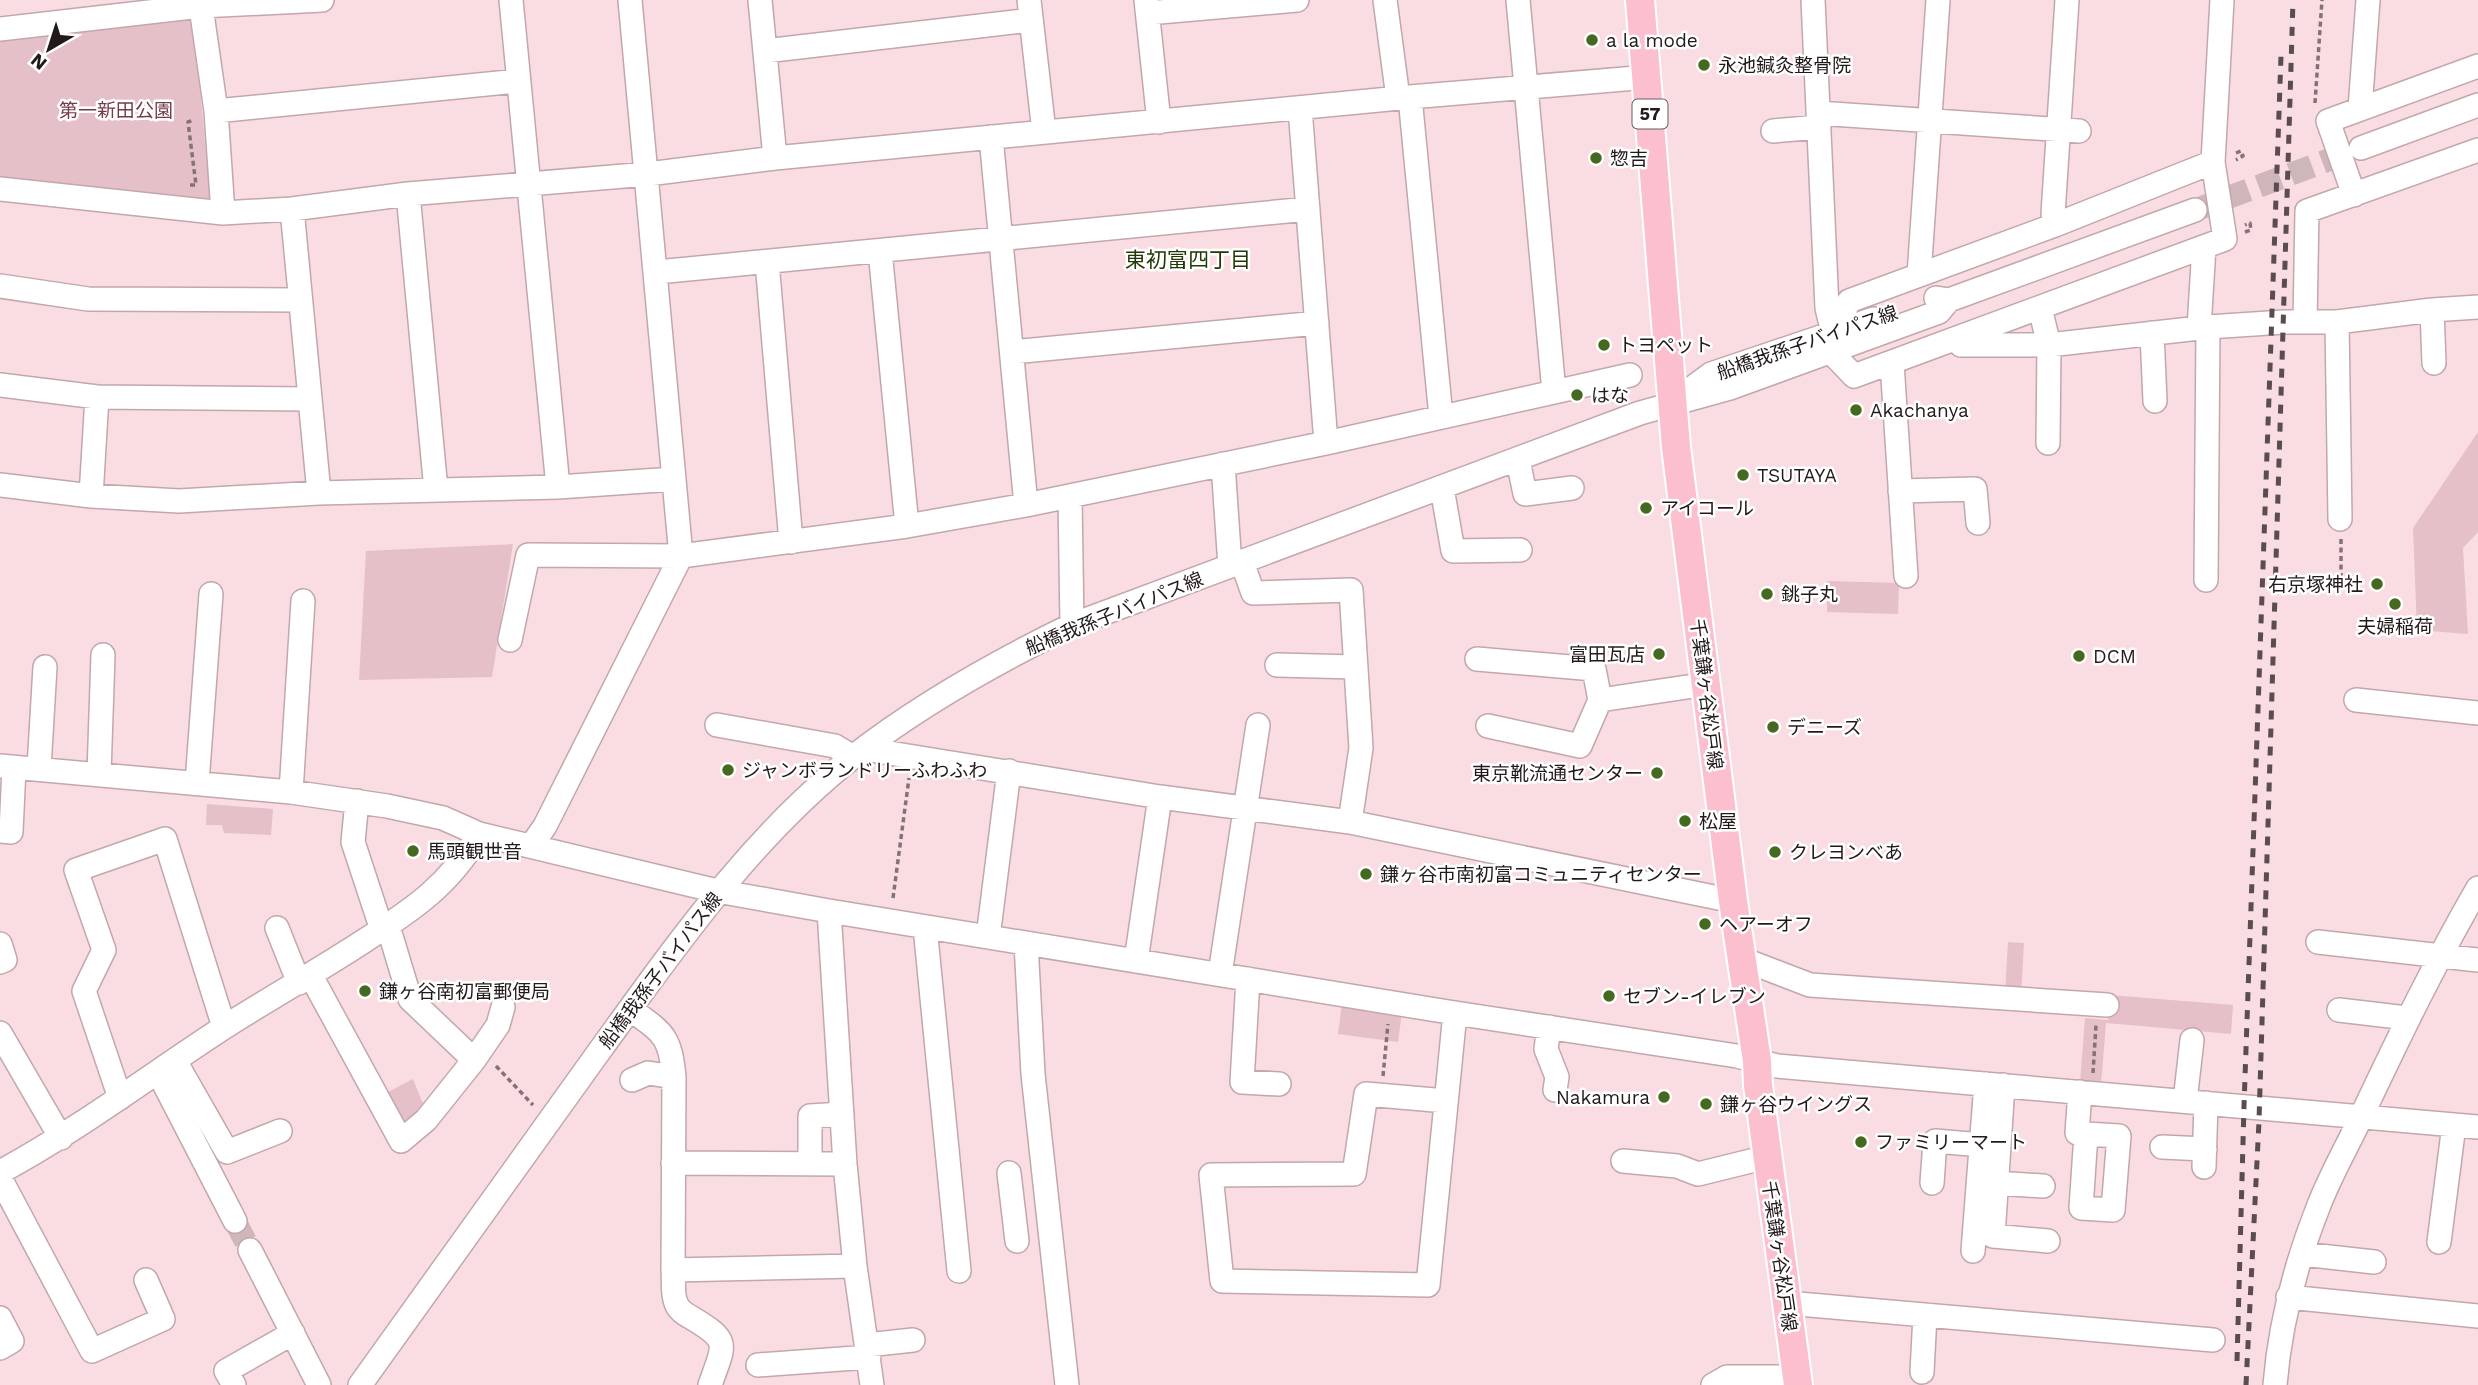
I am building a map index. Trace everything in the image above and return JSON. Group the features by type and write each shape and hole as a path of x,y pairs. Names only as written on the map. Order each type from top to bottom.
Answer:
{"main road":[{"name":"千葉鎌ヶ谷松戸線","path":"1640,0 1672,403 1797,1381"}],"street":[{"path":"0,29 201,3 322,0"},
{"path":"511,0 558,487"},
{"path":"531,846 545,826 681,556 630,0"},
{"path":"760,0 775,158"},
{"path":"1159,121 1147,7 1297,0"},
{"path":"1385,0 1404,98 1441,417"},
{"path":"1518,0 1554,392"},
{"path":"1813,0 1827,308 1831,342 1854,376 2225,239 2213,163 2222,0"},
{"path":"1919,275 1938,0"},
{"path":"2055,225 2053,214 2069,130 2067,0"},
{"path":"2360,109 2368,0"},
{"path":"201,3 216,111 223,213"},
{"path":"765,51 1030,10 1044,132"},
{"path":"2354,195 2328,121 2478,66"},
{"path":"0,189 223,213 292,209 408,194 648,174 775,158 1648,77"},
{"path":"216,111 519,81"},
{"path":"2361,148 2478,105"},
{"path":"1300,108 1326,443"},
{"path":"1773,131 1818,120 1930,121 2069,130"},
{"path":"991,138 1026,505"},
{"path":"2305,322 2307,211 2478,150"},
{"path":"1831,342 1849,301 2213,163"},
{"path":"408,194 436,490"},
{"path":"292,209 319,492"},
{"path":"657,272 1308,209"},
{"name":"船橋我孫子バイパス線","path":"360,1385 717,891 780,824 859,753 945,694 1017,652 1072,625 1672,403 1730,388 1934,298 1949,300 2195,210"},
{"path":"2204,247 2206,580"},
{"path":"880,251 907,526"},
{"path":"767,262 791,542"},
{"path":"0,286 88,299 300,300"},
{"path":"1944,345 2049,345 2203,328 2284,321 2337,322 2478,307"},
{"path":"2040,309 2049,345 2048,443"},
{"path":"2432,310 2434,363"},
{"path":"2337,322 2340,519"},
{"path":"1012,352 1317,323"},
{"path":"2152,334 2155,401"},
{"path":"1892,363 1906,576"},
{"path":"510,640 528,555 681,556 907,526 1070,497 1630,375"},
{"path":"0,385 97,397 310,399"},
{"path":"91,496 97,397"},
{"path":"1518,460 1525,494 1572,488"},
{"path":"1223,464 1236,564 1253,593 1351,590 1362,748 1350,822"},
{"path":"0,485 91,496 179,501 319,492 558,487 674,479"},
{"path":"1442,488 1453,551 1520,550"},
{"path":"1900,491 1975,489 1978,523"},
{"path":"1070,497 1072,625"},
{"path":"197,783 211,594"},
{"path":"281,792 303,601"},
{"path":"99,774 103,655"},
{"path":"1476,659 1594,669 1600,700 1580,746 1488,726"},
{"path":"1278,665 1356,667"},
{"path":"39,768 46,667"},
{"path":"1600,700 1707,684"},
{"path":"2356,700 2478,713"},
{"path":"717,725 835,746 859,753 913,755 1160,797 1350,822 1734,901"},
{"path":"1220,974 1243,808 1258,725"},
{"path":"0,831 11,832 7,767 281,792 357,802 443,818 479,834 717,891 1455,1013 1737,1056 1777,1066 2478,1127"},
{"path":"988,937 1009,771"},
{"path":"1136,961 1160,797"},
{"path":"357,802 353,842 410,999 483,1061"},
{"path":"0,1172 61,1138 224,1027 413,910 437,890 466,858 479,834"},
{"path":"120,1098 84,991 104,950 76,870 164,839 224,1027"},
{"path":"2275,1385 2277,1355 2288,1297 2319,1205 2407,1018 2439,955 2478,888"},
{"path":"829,911 845,1164 872,1385"},
{"path":"925,927 959,1271"},
{"path":"277,928 401,1141 426,1120 483,1061 503,1007"},
{"path":"2318,942 2478,960"},
{"path":"1027,943 1033,1074 1067,1385"},
{"path":"0,944 5,960 0,962"},
{"path":"1742,959 1810,985 2102,1004"},
{"path":"1248,979 1242,1082 1279,1084"},
{"path":"630,1009 659,1031 671,1050 674,1077 675,1301 682,1312 715,1332 720,1339 722,1349 710,1385"},
{"path":"2339,1010 2407,1018"},
{"path":"1446,1101 1366,1094 1354,1174 1211,1175 1222,1281 1428,1285 1455,1013"},
{"path":"1549,1027 1546,1049 1557,1077 1555,1090"},
{"path":"0,1034 61,1138"},
{"path":"2162,1147 2204,1158 2196,1102 2192,1040"},
{"path":"166,1066 227,1152 280,1131"},
{"path":"166,1066 235,1221"},
{"path":"632,1080 648,1073 674,1077"},
{"path":"1973,1251 1982,1145 1995,1085"},
{"path":"1995,1085 1996,1183 1993,1236 2048,1241"},
{"path":"2086,1093 2077,1133 2086,1134"},
{"path":"810,1153 810,1115 842,1114"},
{"path":"2439,1242 2454,1125"},
{"path":"1932,1183 1935,1141 1982,1145"},
{"path":"1623,1161 1676,1166 1698,1174 1767,1157"},
{"path":"673,1163 845,1164"},
{"path":"1009,1173 1017,1241"},
{"path":"0,1178 92,1351 163,1319 146,1280"},
{"path":"1996,1183 2043,1186"},
{"path":"1013,1204 1047,1198"},
{"path":"250,1250 319,1385"},
{"path":"2302,1254 2374,1262"},
{"path":"673,1270 856,1266"},
{"path":"2288,1297 2478,1316"},
{"path":"1787,1303 2213,1340"},
{"path":"1922,1372 1926,1315"},
{"path":"0,1318 12,1341 0,1348"},
{"path":"234,1385 226,1371 293,1333"},
{"path":"758,1366 868,1351 913,1340"},
{"path":"1713,1385 1727,1377 1797,1381"}],"path":[{"path":"2315,110 2322,0"},
{"path":"182,185 196,185 188,122 216,111"},
{"path":"2340,519 2341,582"},
{"path":"890,921 913,755"},
{"path":"1381,1095 1388,1024 1383,1001"},
{"path":"2086,1093 2102,1004"},
{"path":"483,1061 533,1105"}],"green space":[{"name":"第一新田公園","path":"183,19 194,23 210,197 205,204 0,185 0,36"},
{"path":"2478,432 2478,532 2463,548 2468,634 2417,630 2413,528"},
{"path":"513,544 492,677 359,680 366,551"},
{"path":"1827,581 1899,583 1898,614 1827,612"},
{"path":"207,804 273,809 271,835 224,833 222,825 206,825"},
{"path":"2008,942 2024,943 2021,994 2005,993"},
{"path":"2110,995 2233,1005 2231,1034 2106,1023 2101,1085 2080,1083 2085,1018 2108,1020"},
{"path":"1342,1003 1402,1012 1398,1042 1338,1034"},
{"path":"413,1079 425,1109 405,1127 386,1093"}],"tunnel":[{"path":"2195,210 2358,149"},
{"path":"235,1221 250,1250"}],"railway":[{"path":"2246,1385 2259,1121 2293,0"},
{"path":"2237,1361 2281,56"}],"place":[{"name":"a la mode","path":"1592,40"},
{"name":"永池鍼灸整骨院","path":"1704,65"},
{"name":"惣吉","path":"1596,158"},
{"name":"トヨペット","path":"1604,345"},
{"name":"はな","path":"1577,395"},
{"name":"Akachanya","path":"1856,410"},
{"name":"TSUTAYA","path":"1743,475"},
{"name":"アイコール","path":"1646,508"},
{"name":"右京塚神社","path":"2377,584"},
{"name":"銚子丸","path":"1767,594"},
{"name":"夫婦稲荷","path":"2395,604"},
{"name":"富田瓦店","path":"1659,654"},
{"name":"DCM","path":"2079,656"},
{"name":"デニーズ","path":"1773,727"},
{"name":"ジャンボランドリーふわふわ","path":"728,770"},
{"name":"東京靴流通センター","path":"1657,773"},
{"name":"松屋","path":"1685,821"},
{"name":"馬頭観世音","path":"413,851"},
{"name":"クレヨンべあ","path":"1775,852"},
{"name":"鎌ヶ谷市南初富コミュニティセンター","path":"1366,874"},
{"name":"ヘアーオフ","path":"1705,924"},
{"name":"鎌ヶ谷南初富郵便局","path":"365,991"},
{"name":"セブン-イレブン","path":"1609,996"},
{"name":"Nakamura","path":"1664,1097"},
{"name":"鎌ヶ谷ウイングス","path":"1706,1104"},
{"name":"ファミリーマート","path":"1861,1142"}],"district":[{"name":"東初富四丁目","path":"1188,260"}]}
